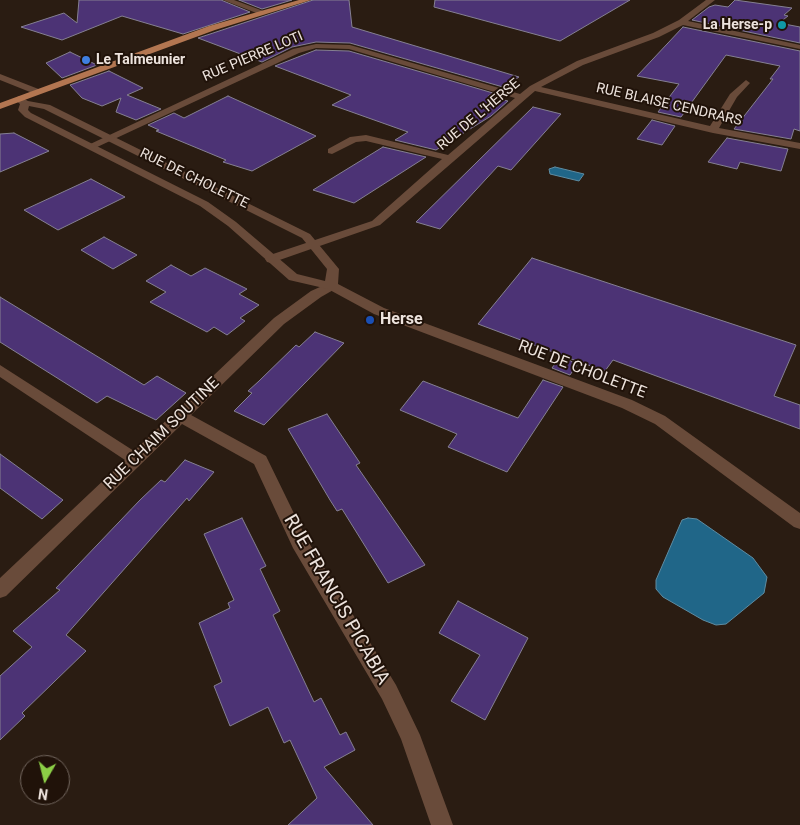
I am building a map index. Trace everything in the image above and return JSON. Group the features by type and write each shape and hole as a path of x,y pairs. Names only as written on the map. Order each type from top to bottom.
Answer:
{"main road":[{"path":"0,106 22,101 38,92 166,44 262,12 307,0"}],"street":[{"path":"227,0 262,12"},
{"name":"RUE DE L'HERSE","path":"272,259 376,223 449,158 533,88 580,63 682,22 711,0"},
{"path":"682,22 800,47"},
{"name":"RUE PIERRE LOTI","path":"91,146 296,51 316,46 350,47 520,97"},
{"path":"0,78 38,92"},
{"path":"713,130 733,96 746,84"},
{"name":"RUE BLAISE CENDRARS","path":"533,88 713,130 800,146"},
{"name":"RUE DE CHOLETTE","path":"331,286 333,269 315,244 295,230 47,107 22,101 23,110 28,114 177,188 204,204 232,224 292,276 311,283 331,286 379,311 627,404 660,420 800,522"},
{"path":"332,152 354,139 366,138 449,158"},
{"name":"RUE CHAIM SOUTINE","path":"0,590 279,321 316,294 331,286"},
{"path":"0,370 135,459"},
{"name":"RUE FRANCIS PICABIA","path":"180,416 260,460 299,544 389,692 410,735 442,825"}],"water":[{"path":"555,167 584,174 579,181 550,174 549,169"},
{"path":"688,518 697,519 753,558 767,577 764,593 726,624 716,625 703,620 663,597 656,589 656,580 682,520"}],"building":[{"path":"79,0 221,0 250,12 183,34 122,16 62,40 21,27 64,13 77,23"},
{"path":"239,0 292,0 262,9"},
{"path":"313,0 349,0 352,27 519,77 503,87 350,43 316,42 292,47 262,62 198,38"},
{"path":"435,0 630,0 560,41 434,7"},
{"path":"735,0 792,8 784,15 788,16 779,23 800,27 800,43 692,20 709,7 715,5 728,7"},
{"path":"683,27 800,51 800,131 794,129 791,139 734,129 773,79 770,79 780,66 726,55 681,117 658,112 679,84 637,76"},
{"path":"316,50 349,51 493,93 488,96 508,101 491,116 436,150 395,140 408,132 332,105 351,95 275,66"},
{"path":"70,52 97,65 62,78 46,63"},
{"path":"109,71 143,88 127,95 161,109 136,120 116,112 121,98 102,106 82,98 70,85"},
{"path":"228,96 316,136 252,171 223,162 226,160 156,131 159,130 148,125 174,113 184,118"},
{"path":"533,107 561,114 511,170 498,166 440,229 416,222"},
{"path":"652,120 675,126 662,145 637,139"},
{"path":"14,133 49,151 0,172 0,134"},
{"path":"727,138 788,149 781,171 740,162 737,169 708,162"},
{"path":"383,147 426,157 354,203 313,190"},
{"path":"91,179 125,197 58,230 24,210"},
{"path":"104,237 137,255 113,269 81,250"},
{"path":"532,258 796,345 774,396 800,405 800,429 613,360 605,371 563,356 577,365 570,375 552,368 561,355 478,324"},
{"path":"171,265 191,276 205,268 247,289 239,294 259,305 240,318 245,321 227,335 214,327 207,332 150,302 166,292 146,281"},
{"path":"0,297 144,385 157,376 186,393 156,420 107,396 97,403 0,342"},
{"path":"315,332 344,343 264,425 234,411 252,393 248,391 296,345 299,347"},
{"path":"543,380 563,387 507,472 448,447 457,434 400,410 423,381 518,418"},
{"path":"327,414 360,463 356,465 425,565 388,583 342,509 337,511 288,429"},
{"path":"0,454 63,500 42,519 0,488"},
{"path":"185,460 214,472 189,501 187,498 66,635 86,651 22,713 25,716 0,740 0,676 32,647 13,631 60,590 56,588 140,500 161,480 165,482"},
{"path":"242,518 266,566 260,569 280,611 273,615 314,702 321,698 340,735 346,732 355,750 324,767 373,825 288,825 317,798 290,740 284,743 268,707 230,726 214,686 222,682 199,623 230,608 228,603 234,600 204,534"},
{"path":"458,601 528,638 485,720 451,701 480,655 439,633"}],"place":[{"name":"La Herse-p","path":"782,25"},
{"name":"Le Talmeunier","path":"86,60"},
{"name":"Herse","path":"370,320"}]}
